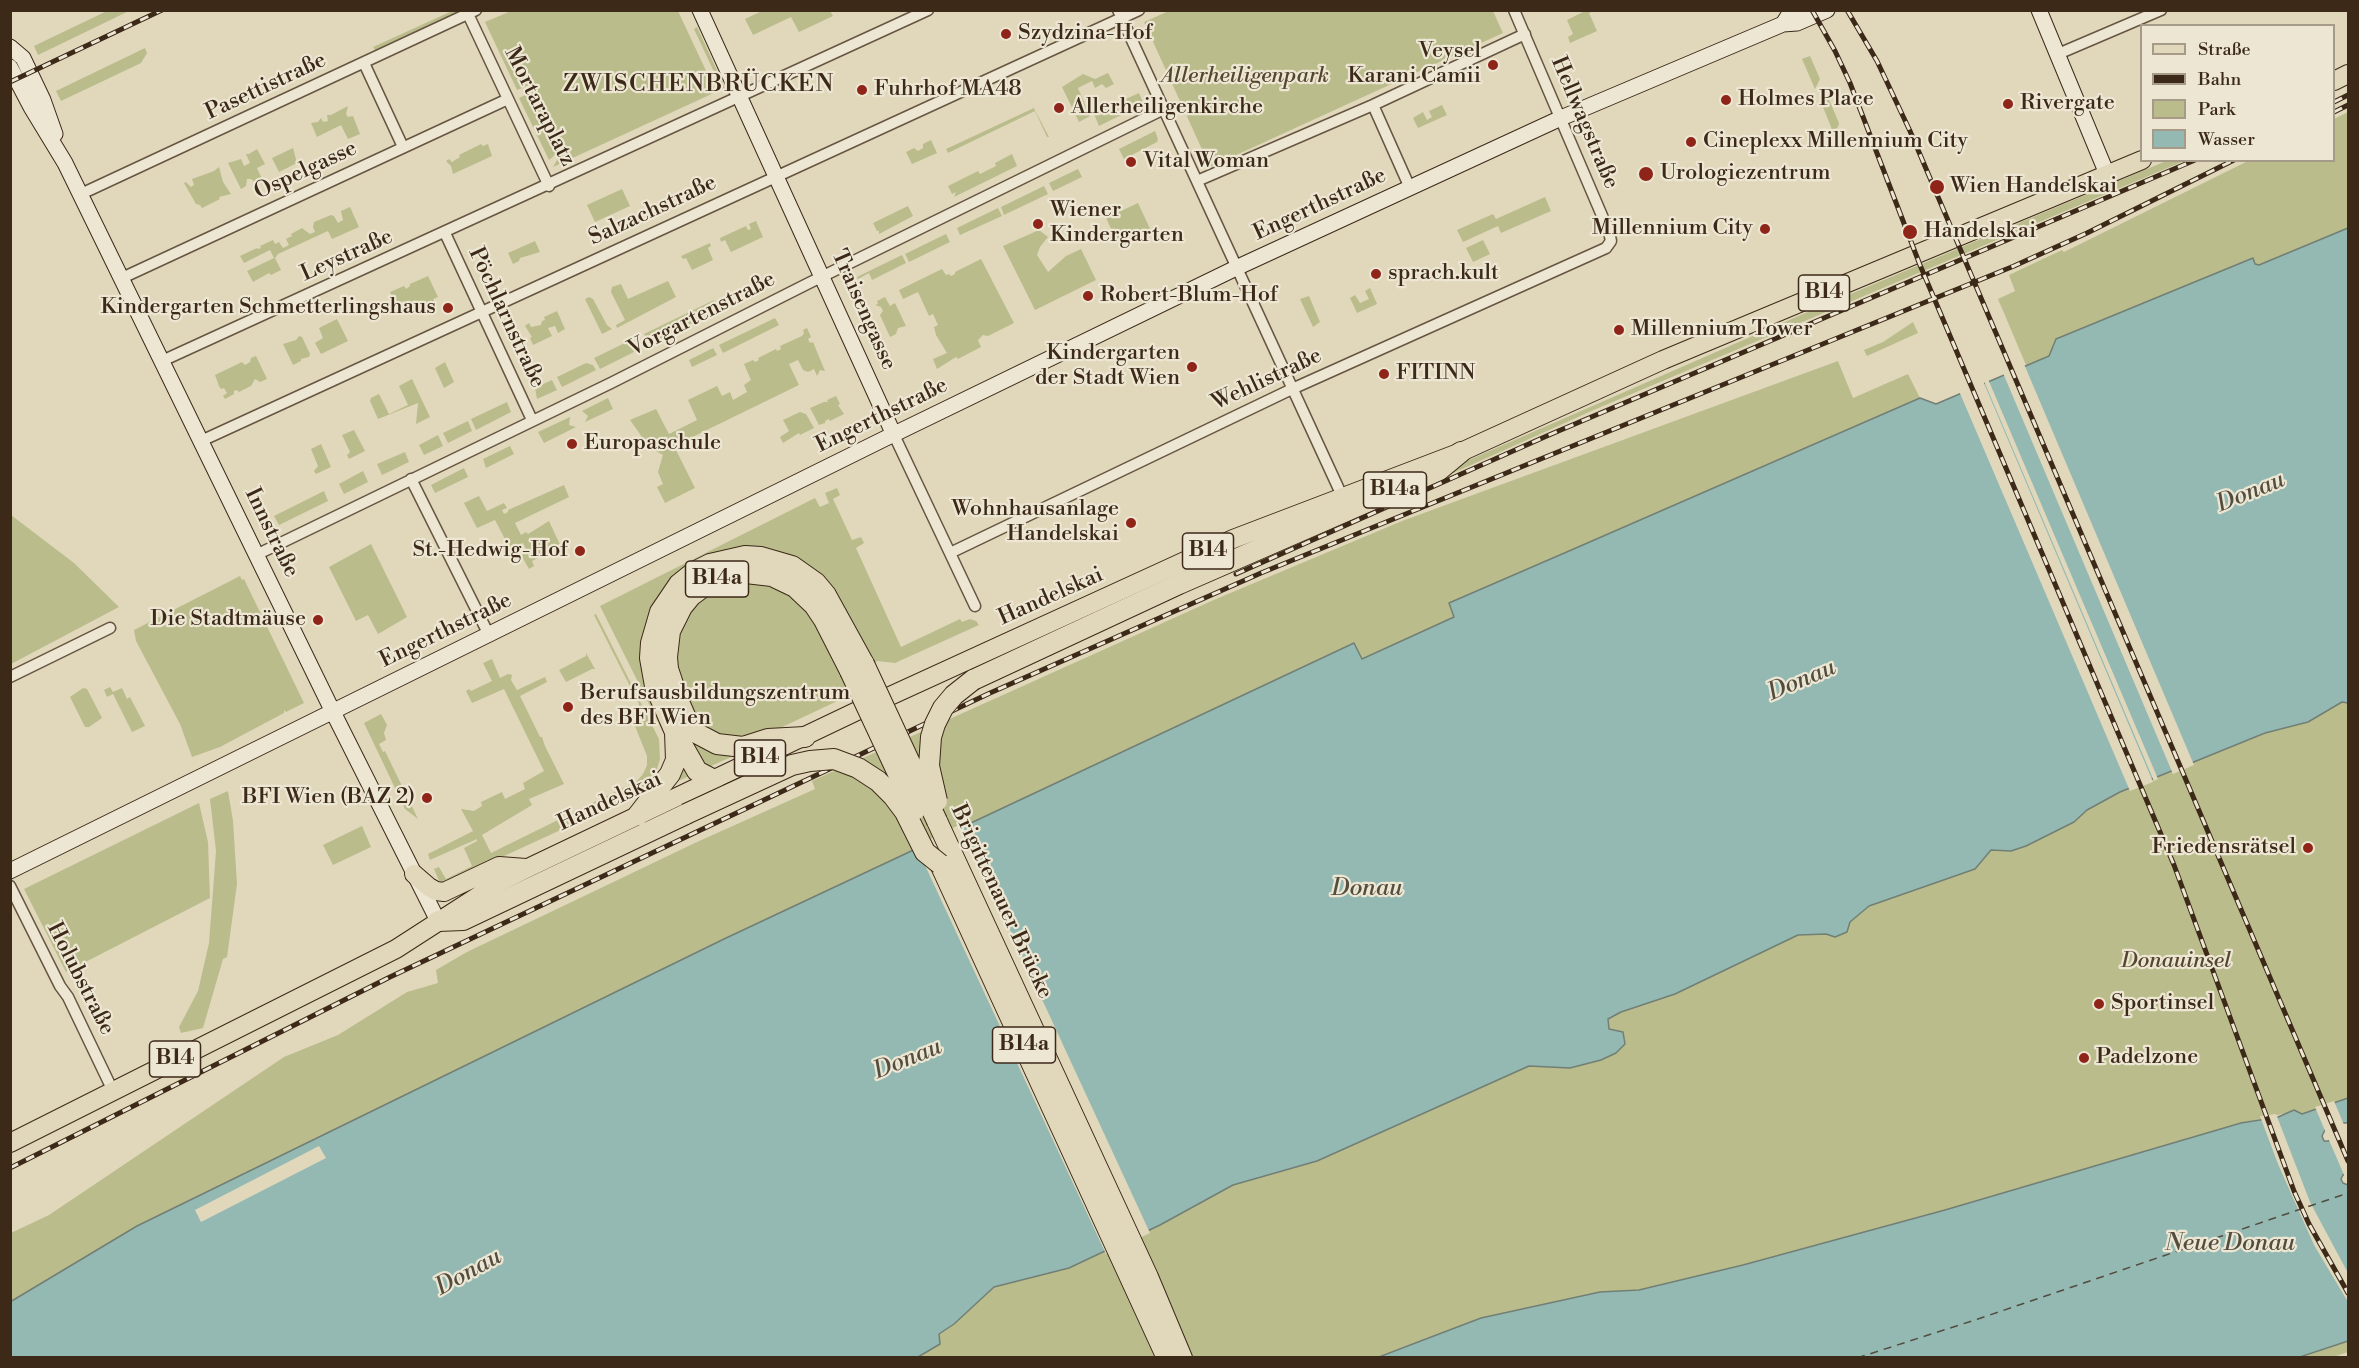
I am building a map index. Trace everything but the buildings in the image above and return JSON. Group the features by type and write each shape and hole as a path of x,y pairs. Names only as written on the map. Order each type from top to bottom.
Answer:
{"highway":[{"name":"B14a","path":"937,821 937,801 931,780 930,752 935,724 943,708 954,695 986,673 1438,471 1461,452"},
{"name":"B14a","path":"714,780 697,771 675,732 658,692 650,658 653,635 660,612 668,597 694,572 710,564 745,556 761,557 792,566 805,574 826,595 857,668"},
{"name":"B14a","path":"805,737 768,739 754,745 736,747 717,744 698,734 686,718 668,669 670,631 682,607 703,586 714,579 746,573 772,576 795,587 814,605 857,668"},
{"name":"Brigittenauer Brücke","path":"857,668 937,821 1178,1354"},
{"name":"Brigittenauer Brücke","path":"857,668 940,864 1178,1354"},
{"name":"B14a","path":"638,815 670,774 676,760 675,732"},
{"name":"B14a","path":"438,921 463,920 792,765 810,760 834,759 858,768 878,781 905,812 925,852 940,864"}],"main road":[{"path":"2335,81 2349,74"},
{"name":"Handelskai","path":"10,1143 396,949 500,882 528,868 1233,539 1461,452 1663,360 2140,161"},
{"path":"414,874 429,887 444,892 499,866 528,868"}],"street":[{"path":"702,11 741,96 928,10"},
{"name":"Salzachstraße","path":"201,441 777,176 1120,15 1139,10"},
{"name":"Hellwagstraße","path":"1514,10 1610,235 1610,244 1603,250"},
{"name":"Engerthstraße","path":"1783,24 1788,16 1797,10"},
{"name":"Engerthstraße","path":"10,871 1236,268 1561,118 1783,24 1797,23 1827,10"},
{"path":"2039,10 2107,174"},
{"path":"2058,54 2161,10"},
{"name":"Mortaraplatz","path":"472,12 508,99 549,186 741,96"},
{"name":"Pasettistraße","path":"81,194 472,12"},
{"path":"1120,15 1343,498"},
{"path":"1197,182 1373,105 1525,34"},
{"name":"Innstraße","path":"10,47 22,58 38,89 65,163"},
{"path":"364,63 403,147"},
{"name":"Innstraße","path":"10,67 81,194 333,712 438,921"},
{"name":"Traisengasse","path":"741,96 894,435 975,606"},
{"name":"Ospelgasse","path":"122,278 508,99"},
{"path":"1373,105 1410,188"},
{"name":"Vorgartenstraße","path":"256,555 1164,109"},
{"name":"Leystraße","path":"162,361 549,186"},
{"name":"Pöchlarnstraße","path":"445,233 532,420"},
{"name":"Wehlistraße","path":"951,553 1292,389 1603,250"},
{"path":"411,479 489,635"},
{"path":"10,677 110,628"},
{"name":"Holubstraße","path":"10,886 113,1091"}],"green space":[{"path":"109,10 129,11 38,55 34,46"},
{"path":"764,10 830,11 833,16 799,32 791,17 753,35 745,19"},
{"name":"Allerheiligenpark","path":"1171,10 1493,11 1503,33 1210,167 1144,22"},
{"path":"452,11 461,11 375,50 373,47"},
{"path":"511,11 678,11 716,92 553,167 560,155 557,153 549,160 519,98 537,89 534,83 517,90 485,22"},
{"path":"1594,11 1589,13 1597,31 1570,43 1568,37 1573,34 1567,20 1583,12"},
{"path":"697,27 725,88 722,89 694,29"},
{"path":"145,48 147,53 141,63 61,101 56,91"},
{"path":"1810,56 1820,79 1815,89 1802,59"},
{"path":"1108,73 1114,84 1106,88 1102,84 1095,88 1092,81 1078,88 1090,116 1079,122 1062,87 1083,74 1095,79"},
{"path":"1139,93 1144,105 1124,114 1119,102"},
{"path":"1827,95 1839,123 1833,132 1819,97"},
{"path":"1116,104 1121,115 1099,126 1094,114"},
{"path":"1442,105 1447,115 1418,128 1413,118 1423,112 1427,120 1432,117 1429,111"},
{"path":"348,106 346,114 348,117 353,116 360,134 348,139 341,125 317,137 311,123 318,122 321,118 323,122 328,121 327,115"},
{"path":"1034,108 1049,137 1035,111 948,153 946,149"},
{"path":"2348,112 2348,229 2259,265 2255,264 2252,258 2059,339 2049,356 2026,365 1998,299 2015,291 2009,275 2062,250 2064,252 2246,162 2335,162 2335,118"},
{"path":"1155,131 1157,142 1124,159 1119,149"},
{"path":"931,140 937,153 912,164 906,152 914,148 918,151 923,148 923,144"},
{"path":"481,144 483,146 488,144 492,156 453,174 451,166 446,161 449,159 452,162 460,157 459,155"},
{"path":"293,148 297,163 279,172 272,158"},
{"path":"257,149 265,164 257,168 262,179 255,182 247,179 246,186 241,189 228,163 241,159 244,166 250,163 246,154"},
{"path":"1012,154 1017,166 954,197 956,192 952,194 948,186 978,171 980,174 996,166 995,163"},
{"path":"2164,162 2182,162 1596,409 1393,500 1391,494 1803,314"},
{"path":"219,167 223,182 231,194 219,197 220,199 202,208 196,204 184,183 186,182 191,187 194,185 192,179"},
{"path":"1078,169 1082,177 1053,191 1049,183"},
{"path":"1044,186 1048,194 1004,215 1001,207"},
{"path":"622,189 630,206 595,222 587,205"},
{"path":"1545,197 1551,211 1501,233 1498,226 1463,242 1457,230 1493,214 1496,219"},
{"path":"1138,203 1152,233 1120,248 1106,218"},
{"path":"908,206 913,216 879,234 873,223"},
{"path":"350,207 359,227 332,239 328,231 278,254 275,258 281,270 271,275 269,273 253,282 247,271 274,258 270,250 244,263 240,256 261,248 260,246 273,240 275,244 279,242 283,248 289,245 286,239 292,236 291,234 302,228 310,234 315,232 314,222 331,215 338,223 343,220 341,211"},
{"path":"998,208 1002,216 960,235 957,228"},
{"path":"756,221 763,237 731,252 725,240 721,242 720,238 746,226 748,230 751,229 749,224"},
{"path":"1039,230 1048,237 1037,255 1048,272 1066,256 1081,249 1096,280 1035,310 1003,246"},
{"path":"946,234 950,242 909,262 905,254"},
{"path":"1483,240 1490,254 1473,262 1466,248"},
{"path":"535,241 540,252 520,258 513,264 508,253"},
{"path":"710,243 711,246 708,248 713,260 692,270 686,258 683,259 681,256"},
{"path":"902,255 906,263 872,280 869,273 858,279 857,277"},
{"path":"981,259 1014,323 988,336 983,335 978,340 981,347 958,359 956,357 937,369 933,359 947,353 936,335 934,327 938,325 933,314 929,316 918,292 903,299 899,290 942,269 946,275 951,276"},
{"path":"428,276 438,297 433,299 435,302 409,312 404,301 395,304 390,292 404,286 406,289 410,284"},
{"path":"668,281 676,297 617,328 616,325 625,320 611,292 612,287 621,284 628,299"},
{"path":"1370,288 1377,304 1357,313 1350,298 1355,295 1360,303 1369,299 1365,291"},
{"path":"1309,296 1320,322 1313,327 1300,299"},
{"path":"589,297 593,299 607,325 612,329 602,334 585,299"},
{"path":"885,297 890,306 895,303 906,326 898,328 896,334 890,337 880,315 883,311 881,307 875,305 878,304 877,301"},
{"path":"714,300 719,311 650,344 644,334"},
{"path":"557,311 565,329 558,333 555,326 548,328 552,336 533,345 530,338 532,337 525,326 529,323 531,327 541,325 545,320 544,317"},
{"path":"775,318 779,325 723,353 719,345"},
{"path":"337,319 348,341 321,354 315,343 323,338 319,328"},
{"path":"1913,322 1918,333 1867,356 1864,350 1883,342"},
{"path":"807,328 811,337 808,339 810,343 813,342 825,371 820,370 817,376 814,369 808,372 803,370 798,360 789,364 799,385 674,446 695,488 665,503 657,487 663,484 658,472 663,455 649,447 630,420 656,409 669,434 697,420 688,400 717,386 722,396 730,392 733,400 747,392 744,385 751,380 744,364 753,360 755,362 759,360 758,358 776,349 777,351 781,349 780,346 802,336 803,330"},
{"path":"299,336 302,337 310,354 309,357 293,365 283,344 296,340"},
{"path":"633,339 638,350 600,369 594,358"},
{"path":"713,348 717,355 692,367 689,360"},
{"path":"256,356 267,379 260,382 255,379 251,386 239,392 234,391 234,394 225,399 223,396 227,393 219,386 215,375 242,362 245,365"},
{"path":"1838,361 1853,398 1908,374 1920,398 1449,603 1455,617 1361,659 1353,643 724,939 137,1226 11,1302 11,1233 49,1215 284,1057 338,1035 407,992 438,983 436,970 467,952 697,842 815,789 812,781 1216,599 1402,521"},
{"path":"445,362 454,382 444,388 435,368"},
{"path":"586,363 593,365 596,370 562,387 557,377"},
{"path":"412,379 430,417 416,424 418,403 378,419 370,401 371,398 379,394 389,414 408,405 399,386"},
{"path":"552,380 557,390 537,399 535,388"},
{"path":"836,396 840,404 838,405 844,414 819,425 810,408 828,402 827,400"},
{"path":"608,398 613,409 585,422 588,416 582,411"},
{"path":"507,402 511,412 476,430 471,419"},
{"path":"800,412 806,414 814,428 800,435 799,433 783,443 780,437 789,431 783,420"},
{"path":"570,417 569,425 576,427 544,443 538,432"},
{"path":"468,421 472,431 448,443 443,433"},
{"path":"354,430 365,451 349,459 347,455 350,452 342,435"},
{"path":"438,435 443,446 424,455 419,445"},
{"path":"321,444 331,467 316,474 314,471 318,466 311,449"},
{"path":"510,446 514,454 486,468 483,459"},
{"path":"405,452 409,462 382,475 377,464"},
{"path":"464,468 468,477 435,493 431,485"},
{"path":"363,471 368,482 344,494 339,484"},
{"path":"564,485 569,497 515,523 521,535 526,532 528,534 549,521 561,547 532,561 534,566 529,569 521,555 527,552 523,543 510,549 495,520 477,528 464,503 479,496 487,511 504,503 507,508 502,510 504,514 508,510"},
{"path":"837,488 840,495 833,499 852,540 861,537 864,543 856,548 901,647 960,619 962,622 970,619 979,625 895,663 877,661 852,694 776,730 733,756 676,782 664,771 666,749 664,734 600,606 815,498 820,507 829,503 825,493"},
{"path":"324,491 328,501 279,525 274,516"},
{"path":"11,515 74,563 119,607 11,664"},
{"path":"371,544 407,617 378,634 368,615 356,621 329,567"},
{"path":"240,576 242,580 244,579 304,703 286,712 284,710 284,713 220,747 192,757 180,724 136,641 134,630"},
{"path":"596,614 659,739 660,759 655,776 643,791 632,797 489,863 486,859 488,864 448,883 440,883 434,869 439,867 446,879 472,866 464,848 477,839 430,860 428,854 473,831 461,809 474,811 482,806 481,802 502,792 505,799 525,789 523,783 544,771 504,689 472,703 466,691 492,681 483,663 492,659 500,678 508,674 512,675 511,680 517,690 545,677 547,682 520,696 564,784 529,799 532,805 482,835 491,853 637,781 643,774 647,765 647,756 635,726 637,719 640,718 639,704 594,615"},
{"path":"586,653 595,669 566,682 559,670 586,656"},
{"path":"110,687 113,692 122,688 127,699 130,697 145,726 132,732 113,694 107,697 104,690"},
{"path":"83,688 87,689 102,718 89,727 85,727 70,697"},
{"name":"Donauinsel","path":"2342,702 2348,703 2348,1100 2302,1114 2291,1112 2241,1123 1945,1210 1743,1265 1639,1290 1600,1292 1481,1318 1376,1357 918,1358 940,1344 939,1334 954,1324 994,1287 1069,1268 1160,1225 1233,1185 1317,1161 1529,1066 1623,1032 1609,1030 1608,1019 1621,1012 1675,994 1798,935 1835,936 1847,932 1850,922 1869,906 1975,869 1991,850 2011,851 2026,846 2074,822 2087,810 2120,792 2265,733 2308,722"},
{"path":"381,714 387,725 384,733 386,740 379,744 383,752 385,751 418,819 405,809 364,723"},
{"path":"228,791 233,821 237,884 227,957 223,959 203,1028 181,1033 179,1027 198,991 209,943 216,851 210,799"},
{"path":"199,803 208,842 210,898 66,972 24,889"},
{"path":"362,826 371,847 333,865 323,845"},
{"path":"2348,1341 2348,1352 2333,1357 2300,1358"}],"water":[{"name":"Donau","path":"2348,228 2348,703 2342,702 2308,722 2265,733 2120,792 2087,810 2074,822 2026,846 2011,851 1991,850 1975,869 1869,906 1850,922 1847,932 1835,937 1826,934 1798,935 1675,994 1621,1012 1608,1019 1609,1029 1623,1032 1625,1044 1616,1053 1601,1060 1570,1068 1529,1066 1317,1161 1233,1185 1160,1225 1069,1268 994,1287 954,1324 939,1334 940,1344 918,1357 11,1357 10,1302 137,1226 724,939 1354,643 1362,659 1454,617 1449,603 1920,398 1936,404 2049,356 2056,339 2253,258 2255,264 2259,265"},
{"name":"Neue Donau","path":"2348,1098 2348,1123 2325,1130 2322,1136 2324,1141 2328,1141 2348,1133 2348,1172 2341,1179 2348,1185 2348,1341 2300,1357 1376,1358 1481,1318 1600,1292 1639,1290 1743,1265 1945,1210 2241,1123 2278,1117 2294,1110 2302,1114"}],"pier":[{"path":"2024,364 2194,765 2173,774 2003,373"},
{"path":"1988,379 2158,779 2154,781 1984,381"},
{"path":"1983,381 2153,782 2130,791 1959,391"},
{"path":"961,824 1150,1233 1106,1254 916,846"},
{"path":"2334,1101 2344,1125 2326,1133 2315,1107"},
{"path":"2276,1114 2310,1202 2348,1273 2348,1302 2314,1245 2278,1164 2260,1116"},
{"path":"2346,1130 2348,1175 2345,1177 2328,1138"},
{"path":"319,1146 326,1158 201,1222 195,1210"}],"ferry route":[{"path":"1857,1358 2348,1193"}],"railway":[{"path":"10,82 162,10"},
{"path":"1812,10 1850,83 1920,265 2174,865 2294,1191 2309,1224 2348,1293"},
{"path":"1847,10 1877,61 1910,131 2348,1161"},
{"path":"2335,102 2348,95"},
{"path":"2335,112 2348,105"},
{"path":"1236,574 1549,435 2190,162"},
{"path":"10,1168 390,977 990,693 1261,573 2014,266 2087,233 2230,162"}],"place":[{"name":"Szydzina-Hof","path":"1006,34"},
{"name":"Veysel Karani Camii","path":"1493,65"},
{"name":"Fuhrhof MA48","path":"862,90"},
{"name":"Holmes Place","path":"1726,100"},
{"name":"Rivergate","path":"2008,104"},
{"name":"Allerheiligenkirche","path":"1059,108"},
{"name":"Cineplexx Millennium City","path":"1691,142"},
{"name":"Vital Woman","path":"1131,162"},
{"name":"Urologiezentrum","path":"1646,174"},
{"name":"Wien Handelskai","path":"1937,187"},
{"name":"Wiener Kindergarten","path":"1038,224"},
{"name":"Millennium City","path":"1765,229"},
{"name":"Handelskai","path":"1910,232"},
{"name":"sprach.kult","path":"1376,274"},
{"name":"Robert-Blum-Hof","path":"1088,296"},
{"name":"Kindergarten Schmetterlingshaus","path":"448,308"},
{"name":"Millennium Tower","path":"1619,330"},
{"name":"Kindergarten der Stadt Wien","path":"1192,367"},
{"name":"FITINN","path":"1384,374"},
{"name":"Europaschule","path":"572,444"},
{"name":"Wohnhausanlage Handelskai","path":"1131,523"},
{"name":"St.-Hedwig-Hof","path":"580,551"},
{"name":"Die Stadtmäuse","path":"318,620"},
{"name":"Berufsausbildungszentrum des BFI Wien","path":"568,707"},
{"name":"BFI Wien (BAZ 2)","path":"427,798"},
{"name":"Friedensrätsel","path":"2308,848"},
{"name":"Sportinsel","path":"2099,1004"},
{"name":"Padelzone","path":"2084,1058"}],"district":[{"name":"ZWISCHENBRÜCKEN","path":"699,85"}]}
